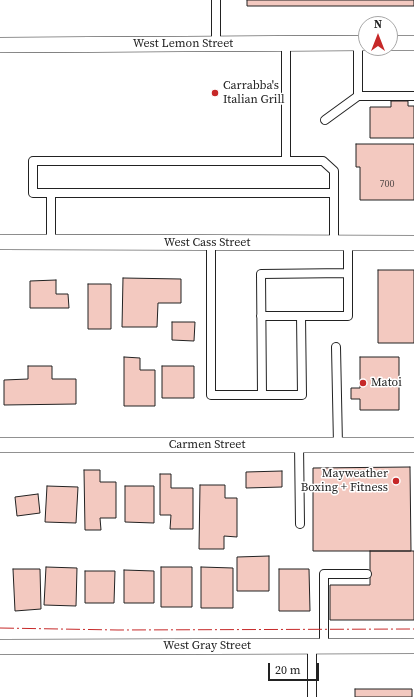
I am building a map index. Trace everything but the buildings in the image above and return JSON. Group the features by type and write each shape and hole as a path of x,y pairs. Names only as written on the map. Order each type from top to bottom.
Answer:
{"street":[{"name":"West Lemon Street","path":"0,45 358,43"},
{"path":"398,43 414,43"},
{"name":"West Cass Street","path":"0,242 414,243"},
{"name":"Carmen Street","path":"0,445 414,444"},
{"name":"West Gray Street","path":"0,647 414,646"}],"lane":[{"path":"216,0 216,44"},
{"path":"286,43 286,161"},
{"path":"358,96 361,56"},
{"path":"325,120 358,96 414,96"},
{"path":"261,316 348,316 348,273 341,243 334,193 334,171 323,161 33,161 33,193 334,193"},
{"path":"51,193 51,242"},
{"path":"210,243 211,395 302,395 301,316"},
{"path":"262,395 261,274 348,273"},
{"path":"336,347 338,444"},
{"path":"299,444 300,524"},
{"path":"312,697 324,574 367,574"}],"power":[{"path":"0,628 118,630 414,629"}],"place":[{"name":"Carrabba's Italian Grill","path":"215,93"},
{"name":"Matoi","path":"363,383"},
{"name":"Mayweather Boxing + Fitness","path":"396,481"}]}
